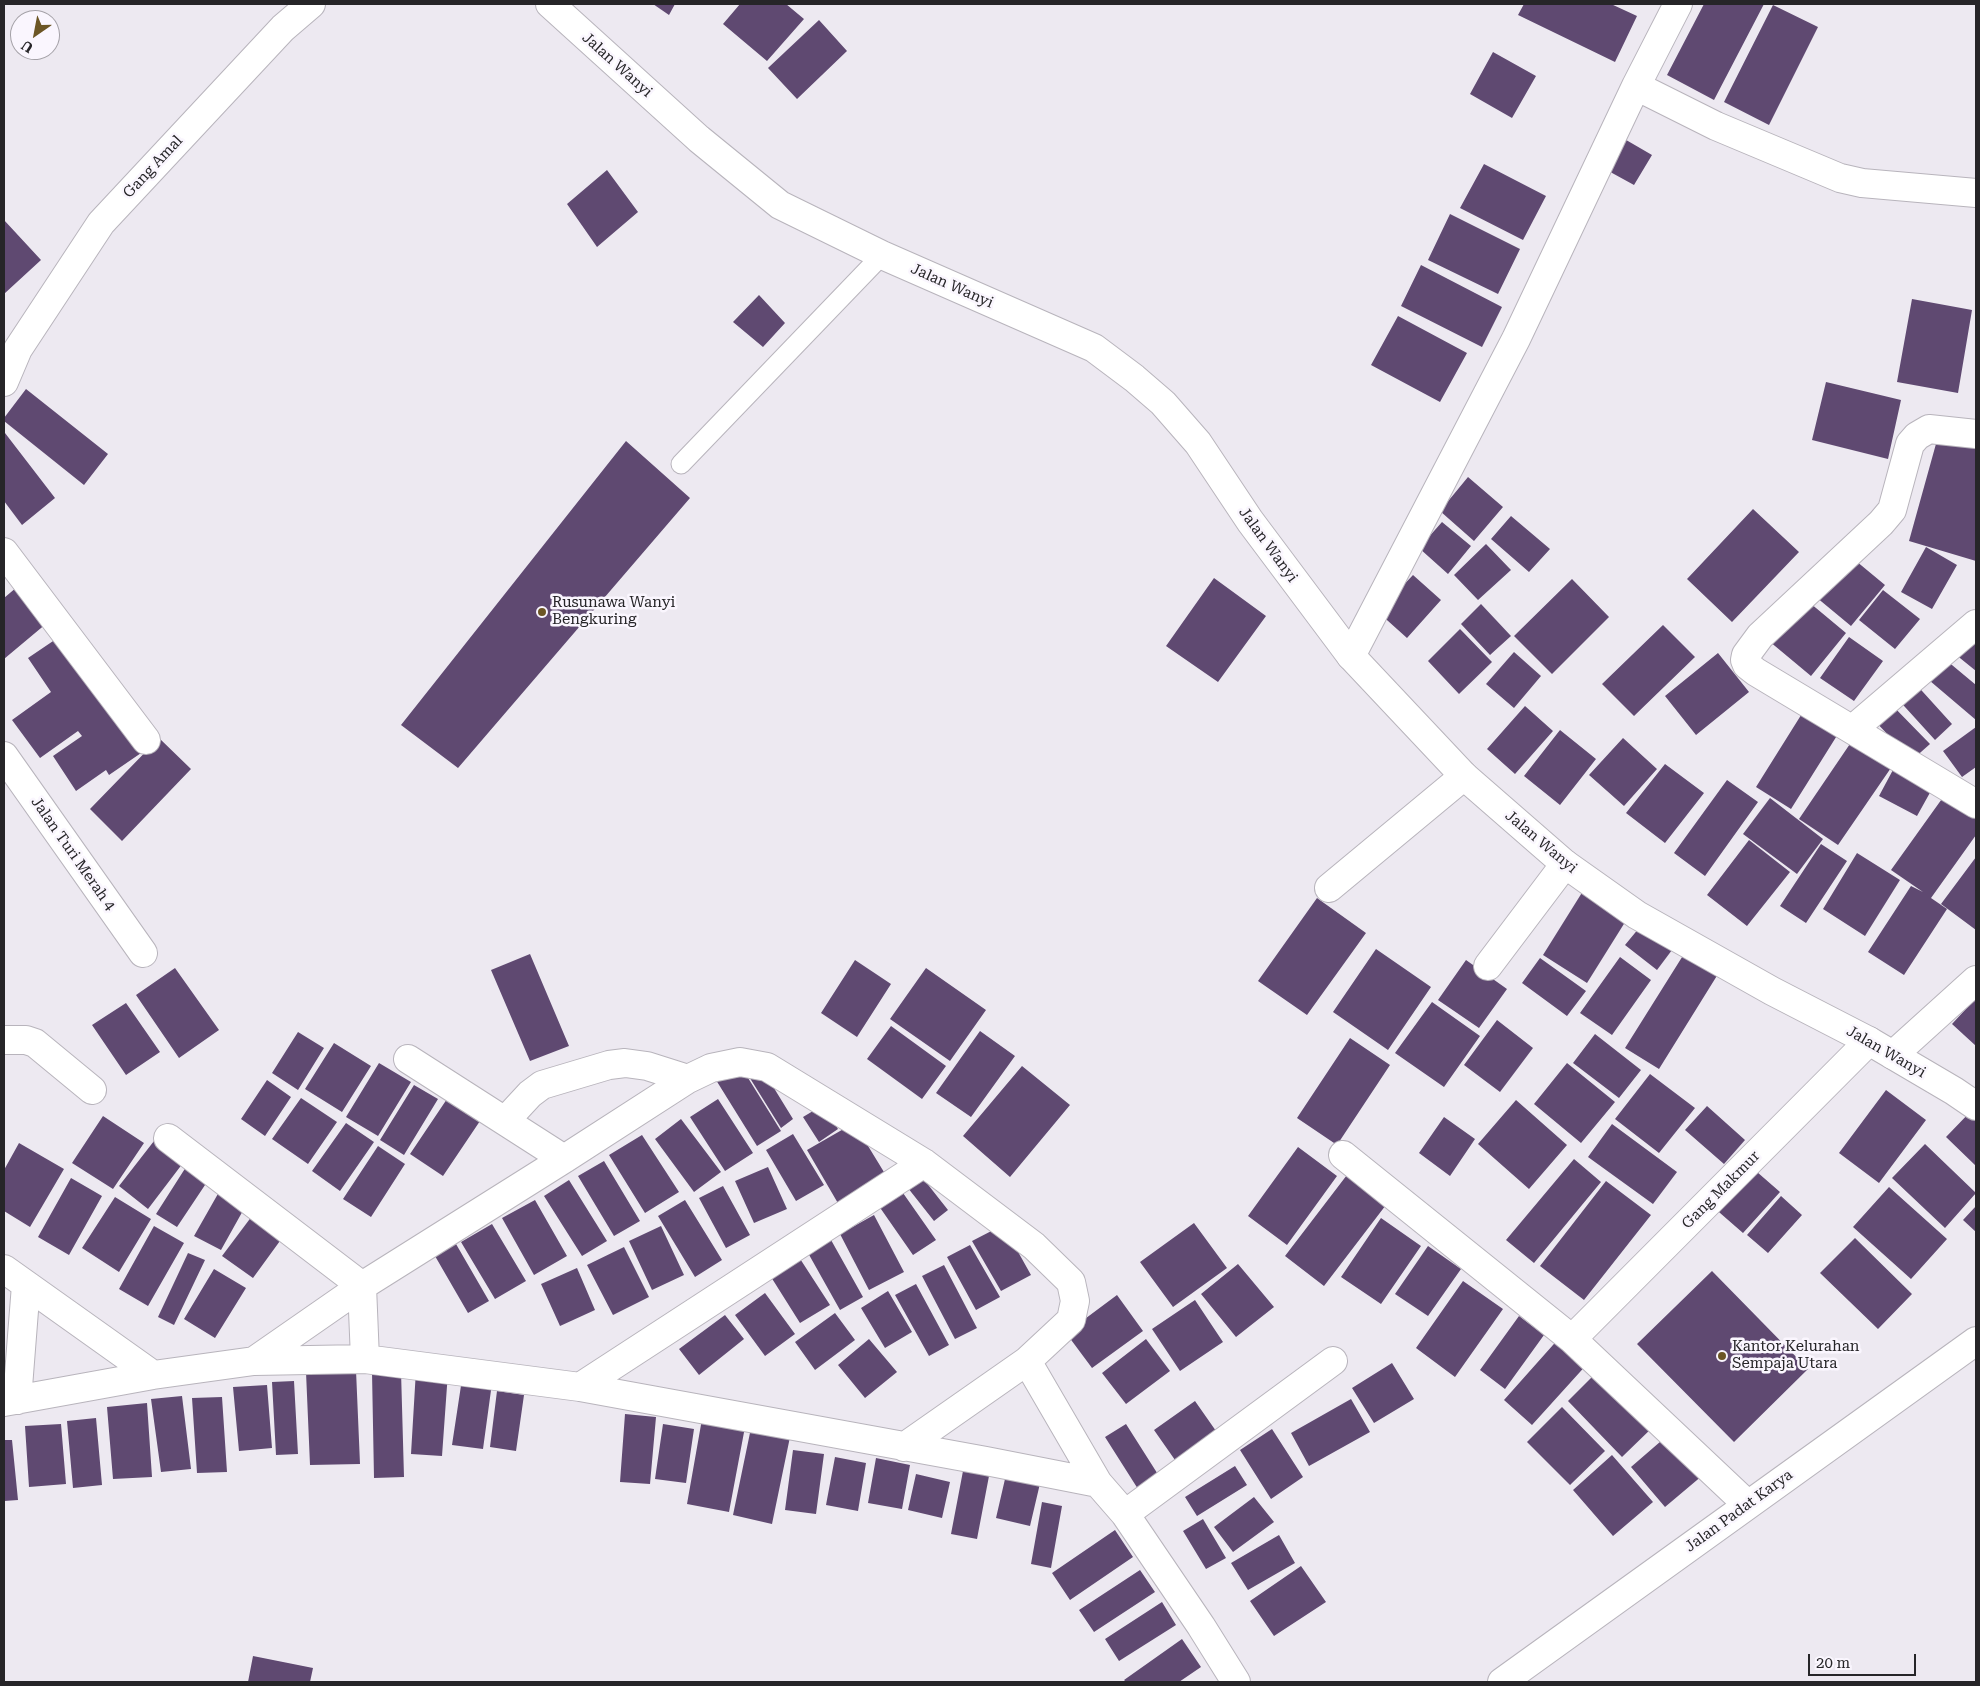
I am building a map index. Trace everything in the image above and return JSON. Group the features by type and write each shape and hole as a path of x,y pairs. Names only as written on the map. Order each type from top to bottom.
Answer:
{"street":[{"name":"Gang Amal","path":"4,382 11,341 101,222 283,28 311,4"},
{"name":"Jalan Wanyi","path":"550,4 699,139 780,205 882,255 1094,348 1163,403 1198,443 1250,521 1351,656 1464,776 1565,864 1637,915 1772,991 1894,1055 1976,1106"},
{"path":"1351,656 1516,339 1636,86 1678,4"},
{"path":"1636,86 1716,126 1840,178 1862,183 1976,193"},
{"path":"1976,434 1929,429 1917,436 1910,444 1892,510 1881,523 1760,636 1746,655 1747,665 1756,672 1976,804"},
{"path":"4,552 146,740"},
{"path":"1853,729 1976,624"},
{"name":"Jalan Turi Merah 4","path":"4,756 142,953"},
{"path":"1329,888 1464,776"},
{"path":"1488,966 1565,864"},
{"path":"1894,1055 1976,980"},
{"path":"4,1040 26,1040 35,1043 92,1090"},
{"name":"Gang Makmur","path":"1572,1339 1869,1041"},
{"path":"408,1059 564,1159"},
{"path":"254,1361 362,1286 688,1079 711,1068 740,1062 767,1067 924,1163 1034,1246 1071,1282 1075,1301 1071,1320 1027,1361 904,1447"},
{"path":"505,1121 530,1094 542,1085 609,1065 625,1063 647,1066 688,1079"},
{"path":"168,1138 362,1286"},
{"path":"1343,1155 1572,1339 1748,1504"},
{"path":"580,1387 924,1163"},
{"path":"4,1269 153,1375"},
{"path":"26,1286 10,1401 153,1375 254,1361 365,1359 580,1387 1098,1483"},
{"path":"362,1286 365,1359"},
{"name":"Jalan Padat Karya","path":"1502,1682 1976,1341"},
{"path":"1027,1361 1098,1483 1126,1514 1236,1682"},
{"path":"1126,1514 1333,1361"}],"lane":[{"path":"681,464 882,255"}],"building":[{"path":"653,4 675,4 669,15"},
{"path":"740,4 786,4 804,19 767,61 723,24"},
{"path":"1524,4 1611,4 1637,16 1615,62 1518,15"},
{"path":"1704,4 1764,4 1714,100 1667,75"},
{"path":"1773,5 1818,27 1769,125 1724,102"},
{"path":"819,20 847,51 797,99 768,68"},
{"path":"1493,52 1536,76 1512,118 1470,94"},
{"path":"1621,137 1652,155 1634,185 1603,168"},
{"path":"1484,164 1546,196 1523,240 1460,208"},
{"path":"607,170 638,212 597,247 567,204"},
{"path":"1450,214 1520,249 1498,294 1428,260"},
{"path":"4,220 41,260 4,294"},
{"path":"1421,265 1502,307 1482,347 1401,306"},
{"path":"759,295 785,323 763,347 733,322"},
{"path":"1912,299 1972,310 1958,393 1897,382"},
{"path":"1398,316 1467,353 1440,402 1371,365"},
{"path":"1826,382 1901,400 1888,459 1812,440"},
{"path":"26,389 108,454 84,485 4,421 4,418"},
{"path":"5,433 55,498 22,525 4,501"},
{"path":"1939,433 1976,443 1976,561 1909,541"},
{"name":"Rusunawa Wanyi Bengkuring","path":"626,441 690,498 458,768 401,725"},
{"path":"1468,477 1503,507 1474,541 1440,511"},
{"path":"1753,509 1799,552 1732,622 1687,579"},
{"path":"1511,516 1550,549 1529,572 1491,539"},
{"path":"1442,522 1471,546 1448,574 1419,548"},
{"path":"1486,544 1511,570 1478,600 1454,575"},
{"path":"1926,547 1957,565 1932,609 1901,592"},
{"path":"1850,556 1885,585 1851,626 1816,597"},
{"path":"1413,575 1441,600 1407,638 1378,612"},
{"path":"1214,578 1266,616 1218,682 1166,646"},
{"path":"1572,579 1609,617 1552,674 1514,636"},
{"path":"17,587 47,623 4,659 4,598"},
{"path":"1883,590 1920,619 1895,649 1859,620"},
{"path":"1804,598 1846,633 1811,676 1769,641"},
{"path":"1481,604 1511,636 1490,655 1461,624"},
{"path":"1663,625 1695,657 1634,716 1602,684"},
{"path":"1460,629 1492,662 1459,694 1428,661"},
{"path":"1976,630 1976,671 1955,654"},
{"path":"62,635 144,751 109,775 106,770 76,791 53,756 82,736 78,731 40,758 12,720 51,692 28,658"},
{"path":"1849,637 1883,661 1854,701 1820,678"},
{"path":"1514,652 1541,676 1514,708 1486,684"},
{"path":"1718,653 1749,692 1696,735 1665,696"},
{"path":"1940,655 1976,685 1976,720 1923,675"},
{"path":"1913,681 1952,724 1935,740 1895,696"},
{"path":"1889,702 1930,744 1912,760 1872,718"},
{"path":"1808,704 1843,726 1791,809 1756,787"},
{"path":"1525,706 1553,731 1515,774 1487,749"},
{"path":"1976,727 1976,767 1962,777 1943,751"},
{"path":"1560,730 1596,759 1560,805 1524,776"},
{"path":"1856,735 1895,762 1838,845 1799,819"},
{"path":"159,738 191,769 122,841 90,809"},
{"path":"1623,738 1657,769 1624,806 1589,775"},
{"path":"1665,764 1704,793 1665,843 1626,813"},
{"path":"1894,768 1932,789 1917,816 1879,796"},
{"path":"1727,780 1758,802 1705,876 1674,853"},
{"path":"1949,789 1976,808 1976,835 1931,898 1947,909 1904,975 1868,952 1911,886 1923,892 1891,870"},
{"path":"1770,798 1823,839 1797,874 1743,834"},
{"path":"1749,840 1790,872 1747,926 1707,895"},
{"path":"1821,844 1847,861 1806,923 1780,906"},
{"path":"1857,853 1900,880 1865,936 1823,909"},
{"path":"1976,857 1976,930 1941,904"},
{"path":"1583,891 1627,919 1587,983 1543,955"},
{"path":"1317,898 1366,933 1307,1015 1258,981"},
{"path":"1644,922 1675,946 1657,970 1625,945"},
{"path":"1689,946 1723,966 1659,1069 1625,1048"},
{"path":"1376,949 1431,987 1388,1050 1333,1012"},
{"path":"530,954 569,1046 530,1061 491,970"},
{"path":"1620,957 1651,980 1612,1035 1580,1013"},
{"path":"1540,958 1586,991 1567,1016 1522,983"},
{"path":"855,960 891,984 857,1037 821,1013"},
{"path":"1466,960 1507,989 1479,1028 1438,1000"},
{"path":"175,968 219,1030 179,1058 136,995"},
{"path":"926,968 986,1010 950,1061 890,1019"},
{"path":"1976,998 1976,1046 1952,1024"},
{"path":"1432,1002 1480,1036 1444,1087 1395,1053"},
{"path":"126,1003 160,1052 126,1075 92,1025"},
{"path":"1497,1020 1533,1048 1500,1092 1464,1065"},
{"path":"891,1026 946,1066 922,1099 867,1059"},
{"path":"980,1031 1015,1056 971,1117 936,1093"},
{"path":"298,1032 324,1048 298,1090 272,1073"},
{"path":"1595,1034 1641,1070 1619,1098 1573,1063"},
{"path":"1350,1038 1390,1065 1337,1145 1297,1118"},
{"path":"334,1043 371,1066 342,1112 305,1089"},
{"path":"379,1063 411,1082 378,1136 346,1117"},
{"path":"1567,1063 1615,1102 1581,1143 1534,1104"},
{"path":"740,1065 781,1131 757,1146 716,1080"},
{"path":"1022,1066 1070,1105 1010,1177 963,1136"},
{"path":"761,1067 793,1119 781,1128 748,1075"},
{"path":"1650,1074 1695,1108 1659,1153 1615,1119"},
{"path":"267,1080 291,1097 265,1136 241,1119"},
{"path":"414,1085 438,1099 404,1155 380,1140"},
{"path":"1886,1090 1926,1120 1879,1183 1839,1153"},
{"path":"449,1096 482,1118 443,1176 410,1154"},
{"path":"301,1098 337,1122 308,1164 272,1139"},
{"path":"718,1099 753,1153 725,1171 690,1117"},
{"path":"1516,1100 1567,1145 1529,1189 1478,1144"},
{"path":"823,1105 838,1129 819,1142 803,1117"},
{"path":"1707,1106 1745,1140 1724,1164 1685,1130"},
{"path":"1973,1109 1976,1112 1976,1166 1946,1137"},
{"path":"103,1116 144,1143 113,1189 72,1163"},
{"path":"1444,1117 1475,1139 1450,1176 1419,1153"},
{"path":"681,1119 721,1172 694,1192 655,1139"},
{"path":"346,1123 374,1142 340,1191 312,1171"},
{"path":"854,1123 887,1177 839,1205 807,1150"},
{"path":"1612,1124 1677,1172 1653,1204 1588,1157"},
{"path":"793,1134 824,1185 796,1201 766,1150"},
{"path":"642,1135 679,1192 645,1213 609,1155"},
{"path":"154,1141 183,1163 148,1209 119,1186"},
{"path":"19,1143 64,1169 30,1227 4,1211 4,1170"},
{"path":"1925,1144 1976,1193 1945,1228 1892,1178"},
{"path":"378,1146 405,1164 371,1217 343,1199"},
{"path":"1298,1147 1337,1176 1287,1245 1248,1216"},
{"path":"1574,1159 1601,1182 1534,1263 1506,1240"},
{"path":"604,1161 640,1221 614,1236 578,1176"},
{"path":"1749,1165 1780,1192 1743,1233 1712,1206"},
{"path":"186,1167 207,1182 177,1227 156,1214"},
{"path":"768,1167 787,1209 754,1223 735,1181"},
{"path":"1350,1171 1389,1201 1324,1286 1285,1256"},
{"path":"918,1172 948,1210 934,1221 904,1183"},
{"path":"71,1178 102,1196 69,1255 38,1237"},
{"path":"569,1180 607,1241 582,1256 544,1196"},
{"path":"1606,1181 1651,1215 1584,1300 1540,1266"},
{"path":"896,1183 936,1240 913,1255 874,1199"},
{"path":"723,1186 750,1235 726,1248 699,1198"},
{"path":"1889,1187 1947,1239 1911,1279 1853,1227"},
{"path":"219,1192 245,1207 221,1250 194,1236"},
{"path":"1781,1196 1802,1215 1768,1253 1747,1235"},
{"path":"115,1197 151,1219 119,1272 82,1248"},
{"path":"535,1200 567,1256 534,1275 502,1218"},
{"path":"685,1200 722,1260 695,1277 658,1216"},
{"path":"1976,1206 1976,1232 1963,1220"},
{"path":"255,1212 285,1234 253,1278 222,1256"},
{"path":"874,1215 904,1272 869,1290 840,1234"},
{"path":"1381,1218 1421,1246 1381,1304 1341,1277"},
{"path":"1194,1223 1227,1268 1173,1307 1140,1262"},
{"path":"492,1224 526,1281 495,1299 461,1242"},
{"path":"1003,1225 1031,1275 1001,1291 972,1241"},
{"path":"154,1226 184,1243 148,1306 119,1289"},
{"path":"661,1226 684,1275 652,1290 629,1241"},
{"path":"826,1231 863,1297 840,1310 803,1244"},
{"path":"1855,1238 1912,1294 1878,1329 1820,1273"},
{"path":"456,1244 489,1301 468,1313 435,1256"},
{"path":"970,1245 1000,1297 976,1310 947,1257"},
{"path":"1428,1246 1461,1269 1428,1316 1395,1294"},
{"path":"624,1247 649,1297 613,1315 587,1265"},
{"path":"795,1251 830,1305 800,1323 766,1269"},
{"path":"188,1253 205,1260 174,1325 158,1317"},
{"path":"1238,1264 1274,1307 1236,1337 1201,1294"},
{"path":"944,1265 977,1328 955,1339 922,1276"},
{"path":"577,1268 595,1310 560,1326 541,1284"},
{"path":"214,1269 246,1288 215,1338 184,1319"},
{"name":"Kantor Kelurahan Sempaja Utara","path":"1712,1271 1808,1369 1734,1442 1637,1344"},
{"path":"1463,1281 1503,1309 1455,1377 1416,1348"},
{"path":"916,1284 949,1345 929,1356 895,1295"},
{"path":"888,1291 912,1332 885,1348 861,1308"},
{"path":"765,1293 795,1334 765,1356 735,1315"},
{"path":"1117,1295 1143,1331 1092,1368 1066,1333"},
{"path":"1195,1300 1223,1342 1180,1371 1152,1329"},
{"path":"835,1313 855,1340 815,1370 795,1342"},
{"path":"725,1315 744,1339 699,1375 679,1349"},
{"path":"1519,1316 1544,1335 1505,1389 1480,1370"},
{"path":"1561,1336 1589,1362 1532,1425 1504,1400"},
{"path":"869,1339 897,1372 865,1398 838,1365"},
{"path":"1146,1339 1170,1371 1126,1404 1102,1373"},
{"path":"1392,1363 1414,1399 1374,1423 1352,1388"},
{"path":"1600,1369 1655,1425 1622,1457 1568,1401"},
{"path":"356,1370 360,1464 310,1465 306,1372"},
{"path":"416,1370 448,1372 442,1456 411,1454"},
{"path":"401,1371 404,1477 374,1478 372,1372"},
{"path":"462,1379 492,1383 483,1449 452,1445"},
{"path":"294,1381 298,1454 276,1455 272,1382"},
{"path":"267,1385 272,1448 239,1451 233,1387"},
{"path":"497,1391 524,1395 516,1451 490,1447"},
{"path":"182,1396 191,1469 161,1472 151,1399"},
{"path":"222,1397 227,1472 197,1473 192,1398"},
{"path":"1351,1399 1370,1432 1309,1466 1291,1433"},
{"path":"1195,1401 1216,1431 1175,1460 1154,1430"},
{"path":"147,1403 152,1477 113,1479 107,1407"},
{"path":"1562,1407 1605,1451 1570,1485 1527,1442"},
{"path":"625,1414 656,1417 650,1484 620,1482"},
{"path":"96,1418 102,1485 73,1488 67,1421"},
{"path":"702,1419 745,1427 729,1512 687,1504"},
{"path":"61,1424 66,1484 29,1487 25,1426"},
{"path":"663,1424 694,1429 686,1483 655,1479"},
{"path":"1126,1424 1159,1476 1138,1489 1105,1437"},
{"path":"751,1428 790,1437 772,1524 733,1515"},
{"path":"1272,1429 1303,1477 1271,1499 1240,1450"},
{"path":"1668,1435 1703,1475 1665,1507 1631,1467"},
{"path":"4,1440 12,1440 18,1500 4,1501"},
{"path":"793,1450 824,1454 816,1514 785,1510"},
{"path":"1612,1455 1653,1502 1613,1536 1573,1490"},
{"path":"835,1457 866,1463 858,1511 826,1505"},
{"path":"876,1458 910,1465 902,1509 868,1503"},
{"path":"1008,1466 1042,1475 1030,1526 996,1518"},
{"path":"1235,1466 1247,1485 1197,1516 1185,1497"},
{"path":"963,1471 989,1476 977,1539 951,1534"},
{"path":"916,1474 950,1482 942,1518 908,1510"},
{"path":"1254,1497 1274,1522 1233,1552 1214,1527"},
{"path":"1042,1502 1062,1506 1051,1568 1031,1564"},
{"path":"1203,1519 1226,1558 1206,1569 1183,1531"},
{"path":"1115,1530 1133,1557 1070,1600 1052,1573"},
{"path":"1279,1535 1295,1563 1248,1590 1231,1563"},
{"path":"1301,1566 1326,1602 1274,1636 1250,1601"},
{"path":"1140,1570 1155,1592 1094,1632 1079,1610"},
{"path":"1162,1602 1176,1625 1119,1661 1105,1639"},
{"path":"1182,1639 1201,1667 1179,1682 1126,1682 1124,1680"},
{"path":"253,1656 313,1668 310,1682 248,1682"}],"place":[{"name":"Rusunawa Wanyi Bengkuring","path":"542,612"},
{"name":"Kantor Kelurahan Sempaja Utara","path":"1722,1356"}]}
